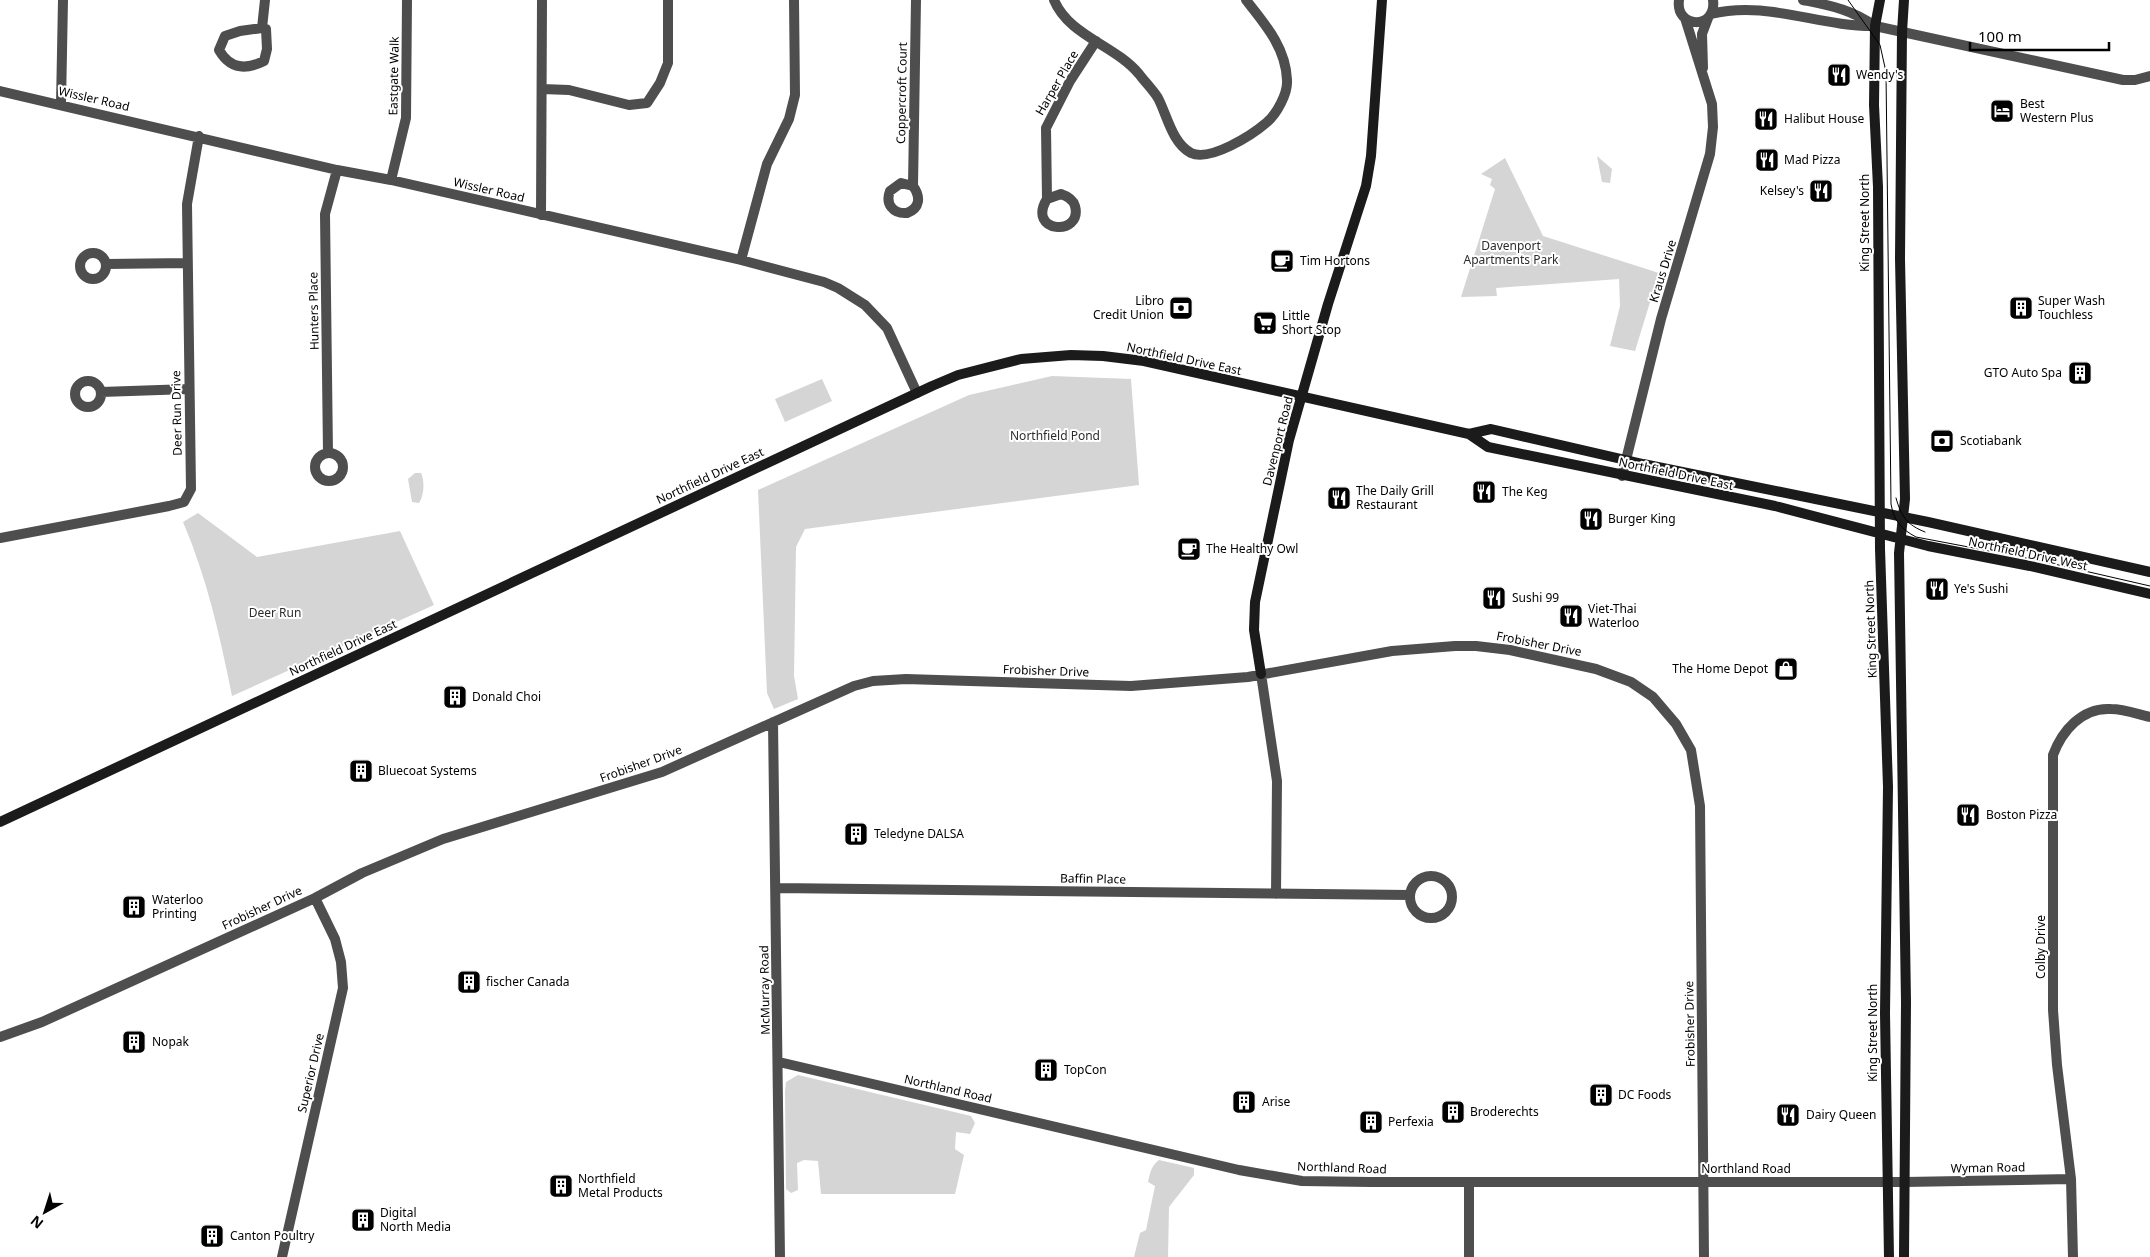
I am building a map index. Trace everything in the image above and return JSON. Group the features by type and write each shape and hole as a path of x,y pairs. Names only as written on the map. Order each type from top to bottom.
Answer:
{"main road":[{"name":"Davenport Road","path":"1262,674 1254,630 1255,602 1289,440 1328,304 1366,186 1371,156 1382,0"},
{"name":"King Street North","path":"1880,0 1875,26 1874,105 1878,187 1881,533 1888,787 1885,1013 1889,1257"},
{"path":"1904,0 1902,32 1900,269 1905,499 1899,553 1906,1002 1904,1257"},
{"name":"Northfield Drive East","path":"0,822 918,393 958,375 1021,359 1071,355 1144,361 1470,434 1488,447 1775,506 1881,533 1900,540"},
{"name":"Northfield Drive East","path":"1470,434 1492,429 1626,460 1903,518"},
{"name":"Northfield Drive West","path":"1903,518 2150,572"},
{"name":"Northfield Drive West","path":"1900,540 2030,566 2150,594"}],"street":[{"path":"61,104 63,0"},
{"path":"262,28 265,0"},
{"name":"Eastgate Walk","path":"391,180 406,118 407,0"},
{"path":"541,215 542,0"},
{"path":"542,89 569,90 629,105 647,103 660,83 668,63 668,0"},
{"path":"741,260 767,164 789,119 794,95 794,0"},
{"name":"Coppercroft Court","path":"913,186 916,0"},
{"path":"1054,0 1070,23 1122,58 1137,72 1157,97 1175,136 1182,146 1191,153 1202,155 1214,153 1237,142 1268,122 1281,104 1288,82 1282,50 1246,0"},
{"name":"Kraus Drive","path":"1679,0 1679,9 1685,18 1697,61 1704,74"},
{"name":"Kraus Drive","path":"1622,476 1661,319 1710,154 1713,127 1712,110 1704,74 1702,34 1710,16 1714,0"},
{"path":"1803,0 1858,14 1875,26"},
{"path":"1685,18 1697,22 1710,16 1755,7 1852,25 1875,26 2123,80 2135,80 2150,76"},
{"path":"262,28 266,29 267,38 264,61 251,67 236,66 224,60 219,50 225,36 240,31 262,28"},
{"name":"Harper Place","path":"1047,199 1046,128 1070,81 1096,41"},
{"name":"Wissler Road","path":"0,91 199,136 337,170 391,180 741,260 824,282 852,295 865,305 887,328 918,393"},
{"name":"Deer Run Drive","path":"0,538 169,506 184,502 191,489 187,204 199,136"},
{"name":"Hunters Place","path":"328,453 325,214 337,170"},
{"path":"106,264 187,263"},
{"path":"101,392 189,389"},
{"name":"Frobisher Drive","path":"0,1037 42,1022 315,898 362,873 443,839 662,772 854,686 874,681 906,679 1131,686 1248,677 1392,652 1455,646 1510,650 1596,668 1631,682 1653,697 1671,717 1691,750 1700,806 1704,1257"},
{"name":"Davenport Road","path":"1262,674 1277,781 1276,894"},
{"name":"Colby Drive","path":"2073,1257 2071,1179 2056,1065 2053,1010 2053,755 2066,730 2090,712 2111,709 2150,717"},
{"name":"McMurray Road","path":"773,722 780,1257"},
{"path":"1431,876 1438,877 1448,885 1451,898 1448,909 1442,914 1435,917 1427,917 1419,914 1413,908 1410,895 1416,881 1422,877 1431,876"},
{"name":"Baffin Place","path":"776,888 1410,895"},
{"name":"Superior Drive","path":"282,1257 343,988 341,962 334,940 315,898"},
{"name":"Northland Road","path":"778,1062 1239,1170 1302,1181 1469,1183 1888,1182"},
{"name":"Wyman Road","path":"1888,1182 2071,1179"},
{"path":"1469,1183 1469,1257"}],"green space":[{"path":"1597,156 1612,169 1610,183 1602,182"},
{"name":"Davenport Apartments Park","path":"1505,158 1543,236 1659,273 1635,351 1610,346 1620,306 1619,279 1496,288 1497,296 1461,297 1495,189 1490,185 1492,179 1481,174"},
{"name":"Northfield Pond","path":"1052,376 1131,379 1139,485 805,529 796,547 794,676 798,699 774,709 767,693 758,490 969,395"},
{"path":"822,379 832,401 785,422 775,399"},
{"path":"415,473 421,473 423,480 423,493 419,503 412,502 408,479"},
{"name":"Deer Run","path":"198,513 257,557 400,531 434,605 232,696 212,607 192,543 183,522"},
{"path":"798,1075 971,1116 975,1123 970,1134 956,1132 955,1149 964,1155 955,1194 821,1194 818,1161 804,1160 797,1163 798,1190 791,1193 786,1189 785,1091 786,1082"},
{"path":"1159,1160 1194,1168 1194,1175 1169,1207 1168,1257 1134,1257 1140,1233 1146,1230 1155,1186 1148,1182 1149,1176"}],"tram line":[{"path":"1848,0 1880,45 1886,72 1891,504 1896,520 1902,528 1916,537 2037,560 2150,586"},
{"path":"1896,498 1900,510 1909,523 1925,532"},
{"path":"2008,547 2050,555"}],"place":[{"name":"Wendy's","path":"1839,75"},
{"name":"Best Western Plus","path":"2002,111"},
{"name":"Halibut House","path":"1766,119"},
{"name":"Mad Pizza","path":"1767,160"},
{"name":"Kelsey's","path":"1821,191"},
{"name":"Tim Hortons","path":"1282,261"},
{"name":"Libro Credit Union","path":"1181,308"},
{"name":"Super Wash Touchless","path":"2021,308"},
{"name":"Little Short Stop","path":"1265,323"},
{"name":"GTO Auto Spa","path":"2080,373"},
{"name":"Scotiabank","path":"1942,441"},
{"name":"The Keg","path":"1484,492"},
{"name":"The Daily Grill Restaurant","path":"1339,498"},
{"name":"Burger King","path":"1591,519"},
{"name":"The Healthy Owl","path":"1189,549"},
{"name":"Ye's Sushi","path":"1937,589"},
{"name":"Sushi 99","path":"1494,598"},
{"name":"Viet-Thai Waterloo","path":"1571,616"},
{"name":"The Home Depot","path":"1786,669"},
{"name":"Donald Choi","path":"455,697"},
{"name":"Bluecoat Systems","path":"361,771"},
{"name":"Boston Pizza","path":"1968,815"},
{"name":"Teledyne DALSA","path":"856,834"},
{"name":"Waterloo Printing","path":"134,907"},
{"name":"fischer Canada","path":"469,982"},
{"name":"Nopak","path":"134,1042"},
{"name":"TopCon","path":"1046,1070"},
{"name":"DC Foods","path":"1601,1095"},
{"name":"Arise","path":"1244,1102"},
{"name":"Broderechts","path":"1453,1112"},
{"name":"Dairy Queen","path":"1788,1115"},
{"name":"Perfexia","path":"1371,1122"},
{"name":"Northfield Metal Products","path":"561,1186"},
{"name":"Digital North Media","path":"363,1220"},
{"name":"Canton Poultry","path":"212,1236"}]}
